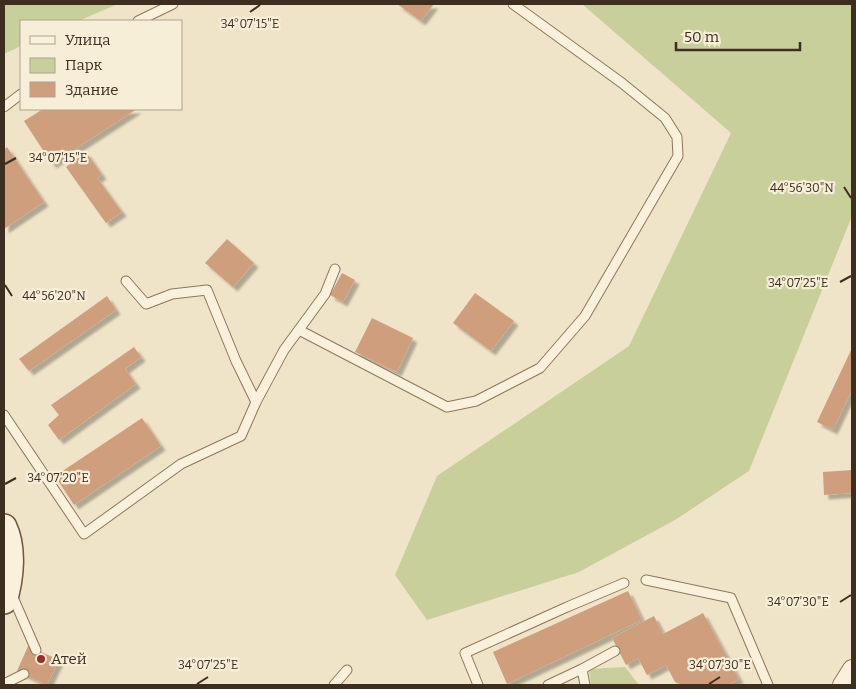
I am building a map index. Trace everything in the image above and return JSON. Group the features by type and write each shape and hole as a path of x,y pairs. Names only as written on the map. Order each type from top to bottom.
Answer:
{"main road":[{"path":"4,527 9,537 6,594"}],"street":[{"path":"842,685 852,669"}],"lane":[{"path":"140,20 173,4"},
{"path":"299,330 448,408 476,401 540,368 585,316 678,156 677,137 665,118 622,83 513,4"},
{"path":"4,106 20,95"},
{"path":"4,415 84,534 181,464 241,436 256,402 284,350 325,294 335,269"},
{"path":"126,281 146,304 172,294 207,290 236,361 256,402"},
{"path":"646,580 731,598 768,685"},
{"path":"478,685 465,653 624,583"},
{"path":"6,594 36,650"},
{"path":"548,685 615,651"},
{"path":"582,669 584,685"},
{"path":"334,685 347,670"},
{"path":"4,684 24,674"}],"green space":[{"path":"4,4 118,4 80,20 20,20 20,46 4,54"},
{"path":"582,4 852,4 852,216 749,471 675,520 579,572 427,620 395,575 437,476 629,346 731,133"},
{"path":"625,667 639,685 591,685 589,669"}],"building":[{"path":"397,4 434,4 421,21"},
{"path":"41,110 135,110 52,164 24,121"},
{"path":"7,147 44,202 4,229 4,150"},
{"path":"86,152 102,175 97,178 122,212 106,223 66,167"},
{"path":"227,239 254,263 233,287 205,263"},
{"path":"342,273 355,280 343,302 330,295"},
{"path":"475,293 514,321 491,351 453,323"},
{"path":"107,296 116,310 29,371 19,359"},
{"path":"372,318 413,338 397,372 355,352"},
{"path":"134,347 141,357 125,369 136,384 59,440 48,425 59,415 51,405"},
{"path":"852,348 852,390 833,430 817,422"},
{"path":"142,418 161,446 74,505 55,476"},
{"path":"852,470 852,493 824,495 823,472"},
{"path":"628,591 642,620 507,684 493,652"},
{"path":"703,613 739,679 728,685 683,685 675,682 666,665 647,675 638,658 626,665 612,638 654,616 663,634"},
{"path":"28,646 59,660 47,685 17,671"}],"place":[{"name":"Атей","path":"41,659"}]}
